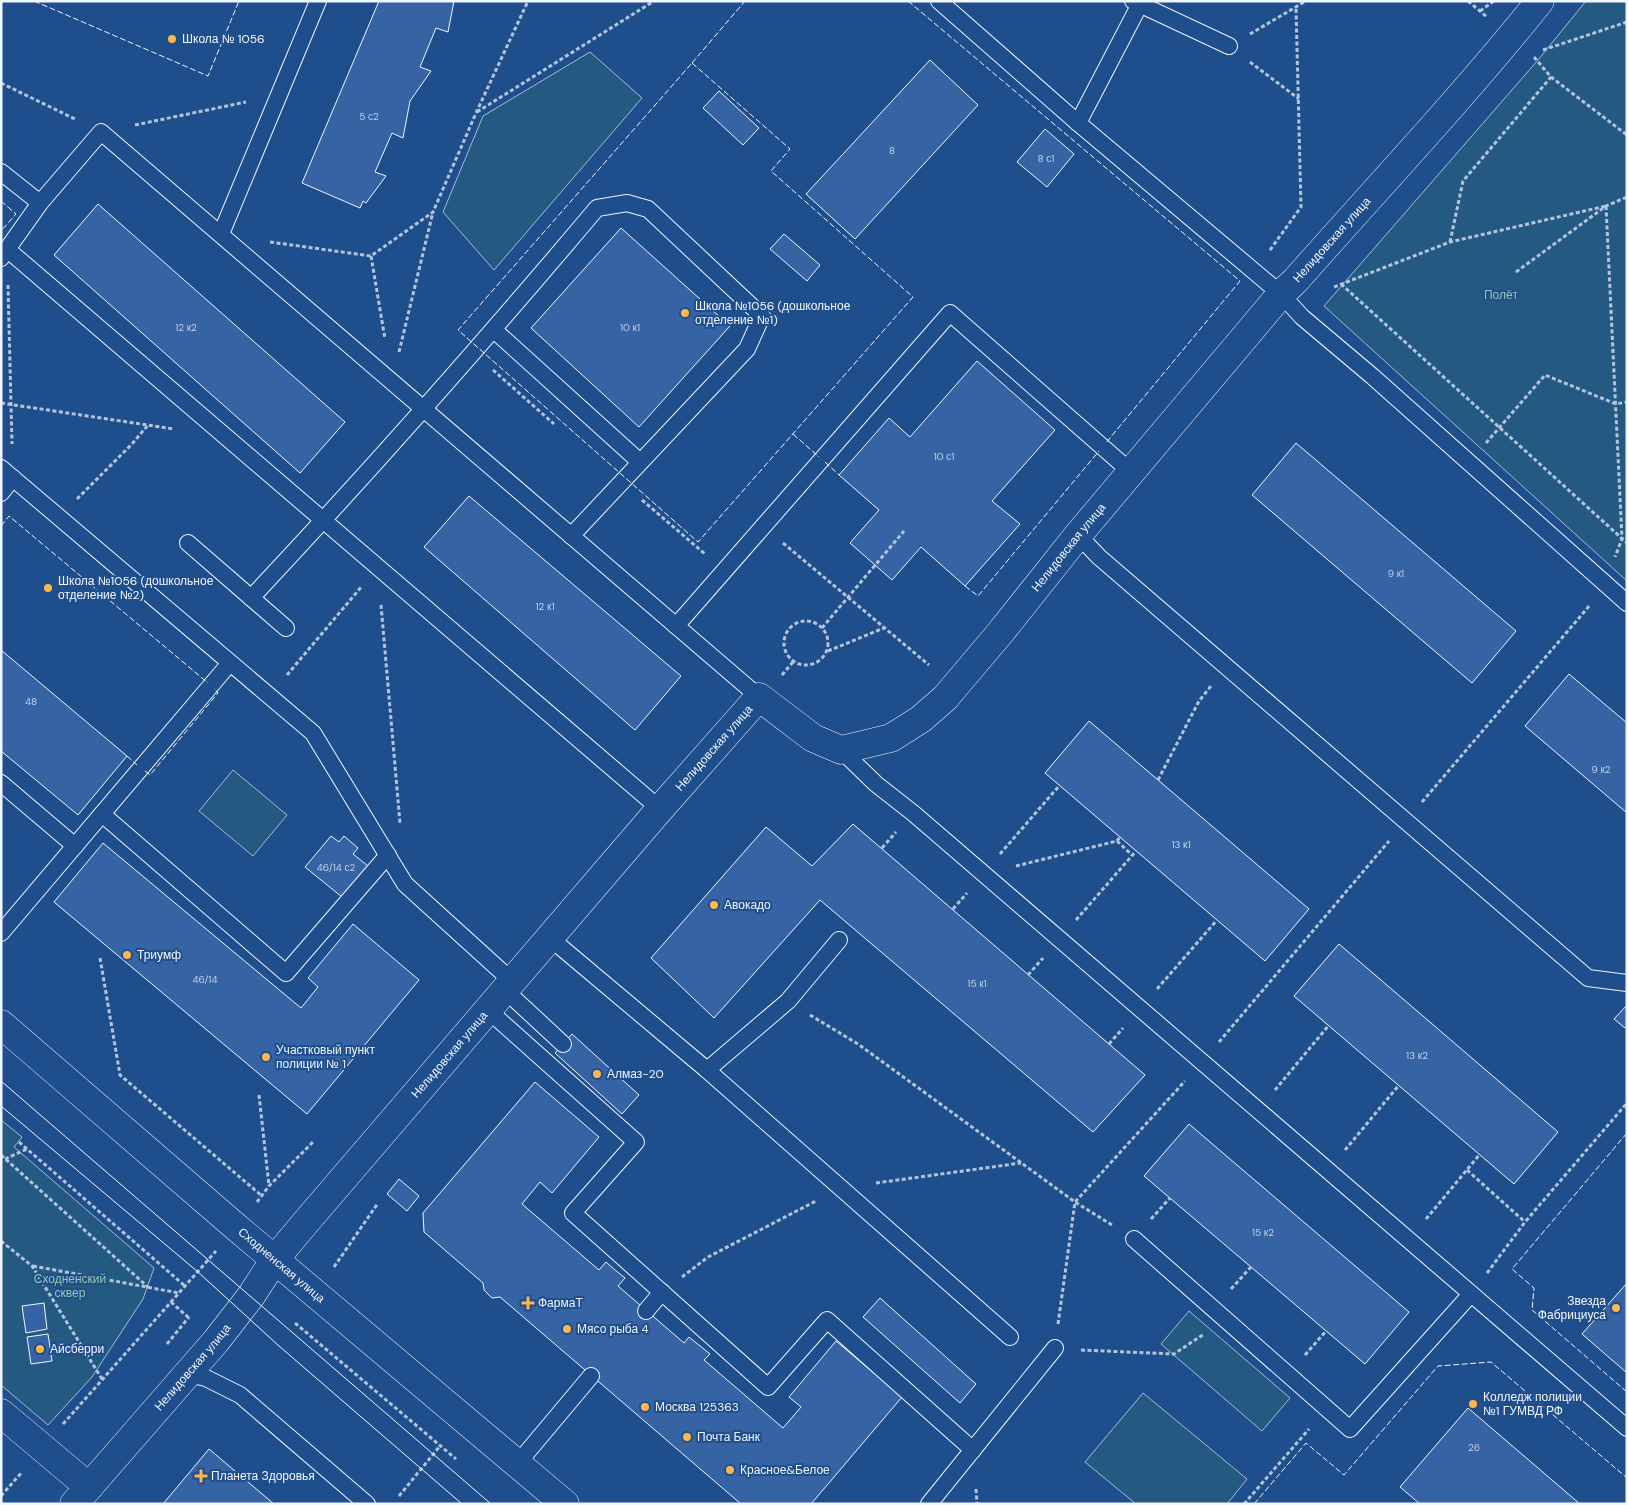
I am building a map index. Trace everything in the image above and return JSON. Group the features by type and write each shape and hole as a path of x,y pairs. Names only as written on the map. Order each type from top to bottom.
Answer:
{"street":[{"name":"Нелидовская улица","path":"82,1495 225,1330 251,1296 275,1259 660,809 759,697 814,738 841,750 891,738 921,719 944,698 1000,633 1078,535 1288,287 1506,44 1540,1"},
{"name":"Сходненская улица","path":"1,1024 565,1504"},
{"path":"1,1413 82,1495"}],"lane":[{"path":"221,234 318,1"},
{"path":"939,1 1078,123 1254,272 1288,287 1302,317 1379,382 1627,602"},
{"path":"1078,123 1137,3 1229,46"},
{"path":"660,809 207,420 4,254 40,203 101,132 759,697"},
{"path":"1,172 40,203"},
{"path":"251,598 424,410 597,208 627,203 648,208 762,316 747,349 571,536"},
{"path":"676,626 950,314 1131,472"},
{"path":"494,330 640,462"},
{"path":"1,493 7,473 313,733 405,884 636,1142 573,1213 768,1387 828,1320 973,1450"},
{"path":"1078,535 1100,557 1588,978 1627,983"},
{"path":"188,543 286,628"},
{"path":"1,933 230,663"},
{"path":"841,750 876,784 983,873 1627,1428"},
{"path":"1,783 75,846"},
{"path":"102,814 286,973 388,855"},
{"path":"550,938 707,1070 1010,1338"},
{"path":"707,1070 788,1001 839,940"},
{"path":"502,994 563,1044"},
{"path":"1134,1239 1350,1429 1471,1294"},
{"path":"646,1311 662,1292"},
{"path":"929,1504 1054,1348"},
{"path":"187,1374 206,1378 240,1395 367,1504"},
{"path":"518,1463 591,1376"}],"path":[{"path":"392,382 433,212 528,1"},
{"path":"476,113 654,1"},
{"path":"1299,99 1229,46 1306,1"},
{"path":"1468,1 1492,20"},
{"path":"1480,11 1494,1"},
{"path":"1254,272 1301,207 1296,8"},
{"path":"1627,22 1531,54 1551,78 1627,135"},
{"path":"1450,242 1463,181 1551,78"},
{"path":"1,83 101,132 278,95"},
{"path":"1288,287 1324,292 1450,242 1606,206 1627,197"},
{"path":"1516,272 1606,206"},
{"path":"1606,206 1622,539"},
{"path":"221,234 371,256 433,212"},
{"path":"4,254 10,404 7,473"},
{"path":"371,256 392,382"},
{"path":"1341,284 1627,543"},
{"path":"1468,462 1500,429 1545,375 1616,404 1627,402"},
{"path":"1,403 196,432 207,420"},
{"path":"61,519 80,496 132,444 148,425"},
{"path":"763,527 928,664"},
{"path":"822,628 904,531"},
{"path":"269,696 378,567"},
{"path":"378,567 400,824"},
{"path":"1211,1329 1174,1354 1054,1348 1075,1202 1202,1062 1607,585"},
{"path":"806,620 815,622 827,635 827,651 821,660 812,665 802,665 793,662 787,655 784,646 789,628 796,623 806,620"},
{"path":"827,651 884,628"},
{"path":"781,676 793,662"},
{"path":"1158,780 1199,701"},
{"path":"953,910 1059,786"},
{"path":"983,873 1118,839 1132,855"},
{"path":"1028,975 1136,851"},
{"path":"1109,1044 1217,920"},
{"path":"100,958 120,1075 262,1196"},
{"path":"788,1001 858,1044 1075,1202 1134,1239"},
{"path":"1258,1110 1328,1025"},
{"path":"1328,1170 1399,1086"},
{"path":"259,1095 269,1186"},
{"path":"1471,1294 1525,1222 1627,1103"},
{"path":"19,1142 185,1286"},
{"path":"257,1202 269,1186 313,1142"},
{"path":"5,1159 27,1149"},
{"path":"1408,1240 1480,1154"},
{"path":"1,1155 149,1288"},
{"path":"871,1184 1021,1163"},
{"path":"1467,1170 1525,1222"},
{"path":"662,1292 708,1256 841,1188"},
{"path":"334,1268 378,1203"},
{"path":"1,1241 32,1266 102,1379"},
{"path":"58,1429 220,1247"},
{"path":"32,1266 178,1293"},
{"path":"171,1302 195,1322"},
{"path":"164,1348 189,1317"},
{"path":"295,1323 456,1460"},
{"path":"1316,1342 1326,1331"},
{"path":"1244,1504 1327,1408"},
{"path":"398,1496 440,1446"},
{"path":"1,1496 26,1466"}],"green space":[{"name":"Полёт","path":"1586,1 1627,1 1627,581 1324,306 1538,60"},
{"path":"590,52 642,98 494,270 443,212 483,116"},
{"path":"233,770 287,815 253,856 199,811"},
{"name":"Сходненский сквер","path":"1,1120 22,1137 14,1147 154,1268 143,1299 92,1377 48,1425 1,1385"},
{"path":"1189,1311 1290,1398 1262,1431 1161,1344"},
{"path":"1143,1393 1247,1479 1227,1504 1136,1504 1085,1462"}],"building":[{"path":"379,1 454,1 448,32 436,28 420,67 431,71 410,101 403,138 392,133 375,172 386,176 366,203 363,201 360,208 302,183"},
{"path":"930,60 978,105 855,239 806,194"},
{"path":"719,91 759,128 743,145 703,108"},
{"path":"1045,129 1074,154 1047,187 1017,162"},
{"path":"98,204 345,422 300,473 54,255"},
{"path":"621,228 730,326 639,427 531,328"},
{"path":"784,234 820,265 807,281 770,249"},
{"path":"977,361 1055,430 992,501 1020,524 965,586 921,547 892,580 850,543 879,510 839,475 889,418 910,437"},
{"path":"1296,443 1516,631 1472,683 1252,495"},
{"path":"469,496 681,676 635,730 424,547"},
{"path":"1,650 127,756 78,815 1,751"},
{"path":"1569,674 1627,723 1627,813 1525,726"},
{"path":"1089,721 1309,909 1265,961 1045,773"},
{"path":"853,824 1145,1075 1093,1132 820,900 714,1018 651,958 766,827 812,866"},
{"path":"331,836 339,842 344,836 358,848 353,854 368,866 342,897 305,867"},
{"path":"103,843 301,1008 318,987 308,978 353,924 419,980 307,1114 54,902"},
{"path":"1339,944 1558,1132 1514,1184 1294,996"},
{"path":"1627,1005 1627,1026 1625,1028 1614,1019"},
{"name":"Алмаз-20","path":"572,1034 639,1095 622,1114 555,1053"},
{"path":"535,1082 599,1137 552,1193 540,1182 522,1204 599,1270 606,1262 625,1278 618,1286 684,1343 689,1337 710,1354 704,1360 783,1428 801,1407 789,1397 836,1341 902,1397 811,1504 741,1504 500,1297 492,1298 484,1290 483,1283 424,1232 423,1213"},
{"path":"1189,1124 1409,1312 1365,1364 1144,1176"},
{"path":"399,1179 419,1196 407,1211 387,1194"},
{"name":"Звезда Фабрициуса","path":"1627,1283 1627,1373 1582,1334"},
{"path":"880,1298 976,1384 960,1403 863,1317"},
{"path":"44,1303 47,1329 26,1333 22,1306"},
{"name":"Айсберри","path":"48,1334 52,1361 31,1364 27,1337"},
{"path":"1468,1408 1580,1504 1420,1504 1400,1487"},
{"path":"209,1449 274,1504 163,1504"}],"tram line":[{"path":"1,1081 491,1504"},
{"path":"1,1106 198,1272 279,1346 462,1504"}],"fence":[{"path":"34,1 208,76 239,1"},
{"path":"692,63 745,1"},
{"path":"908,1 1240,281 1105,444"},
{"path":"692,63 790,149 771,171 913,297 698,542 458,330 692,63"},
{"path":"1,201 16,214 1,231"},
{"path":"793,434 819,457"},
{"path":"965,586 978,596 1099,451"},
{"path":"825,462 839,475"},
{"path":"1,526 9,516 208,683"},
{"path":"145,771 150,775 218,693 214,688"},
{"path":"127,756 137,765"},
{"path":"1627,1133 1512,1269 1534,1288 1532,1310 1627,1392"},
{"path":"1254,1504 1306,1443 1344,1475 1438,1366 1491,1362 1627,1478"}],"place":[{"name":"Школа № 1056","path":"172,39"},
{"name":"Школа №1056 (дошкольное отделение №1)","path":"685,313"},
{"name":"Школа №1056 (дошкольное отделение №2)","path":"48,588"},
{"name":"Авокадо","path":"714,905"},
{"name":"Триумф","path":"127,955"},
{"name":"Участковый пункт полиции № 1","path":"266,1057"},
{"name":"Алмаз-20","path":"597,1074"},
{"name":"ФармаТ","path":"528,1303"},
{"name":"Звезда Фабрициуса","path":"1616,1308"},
{"name":"Мясо рыба 4","path":"567,1329"},
{"name":"Айсберри","path":"40,1349"},
{"name":"Колледж полиции №1 ГУМВД РФ","path":"1473,1404"},
{"name":"Москва 125363","path":"645,1407"},
{"name":"Почта Банк","path":"687,1437"},
{"name":"Красное&Белое","path":"730,1470"},
{"name":"Планета Здоровья","path":"201,1476"}]}
